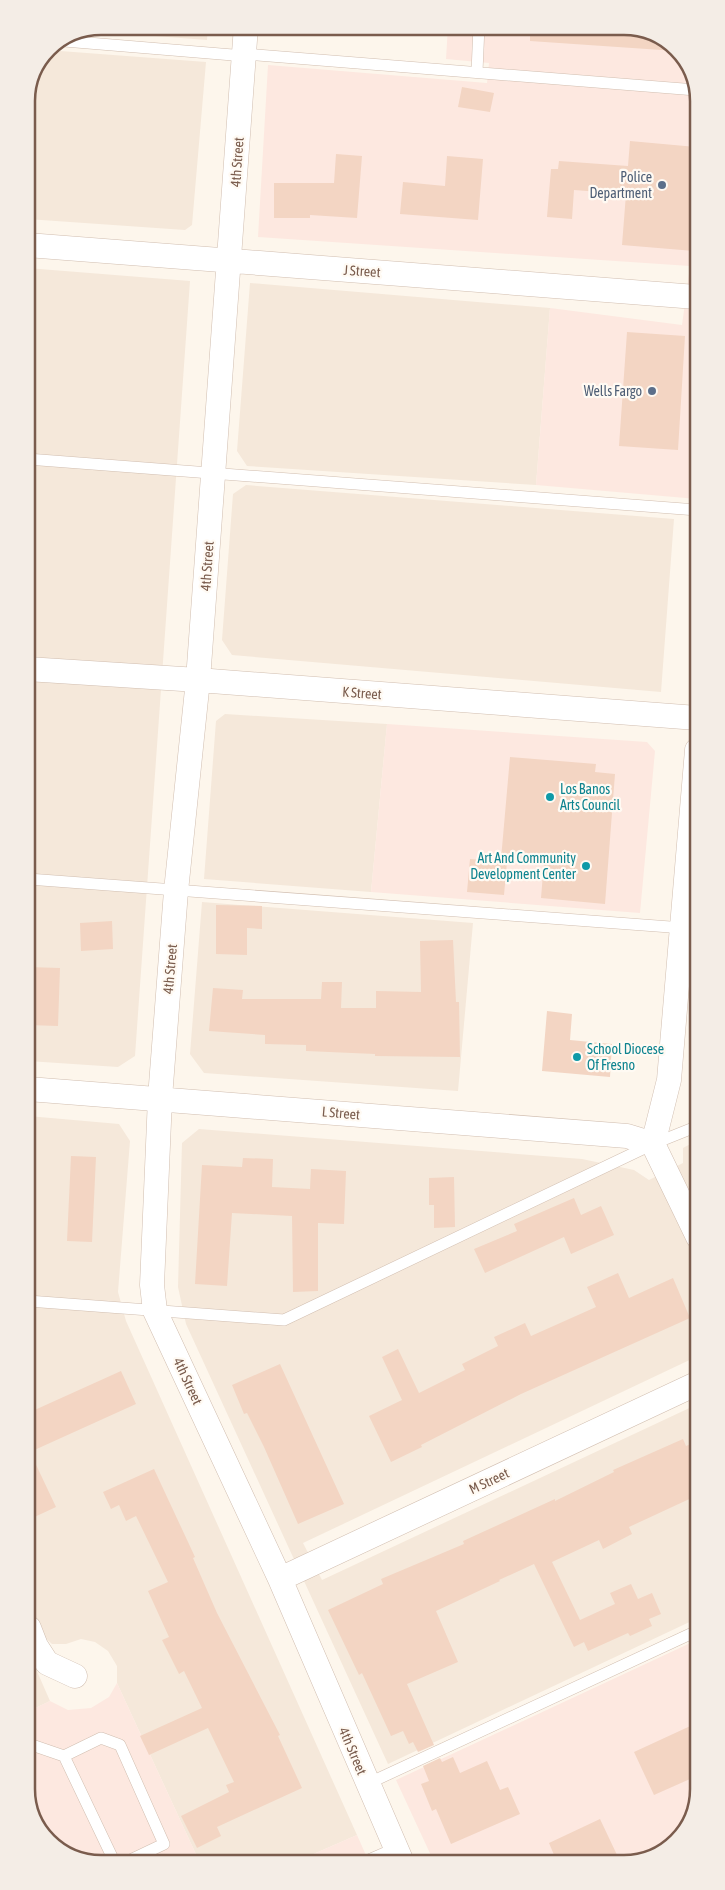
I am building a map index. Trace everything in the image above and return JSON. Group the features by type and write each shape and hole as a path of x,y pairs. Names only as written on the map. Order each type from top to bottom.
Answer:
{"street":[{"name":"4th Street","path":"246,35 198,680 176,891 160,1098 152,1285 156,1311 280,1579 399,1855"},
{"name":"J Street","path":"35,246 690,297"},
{"name":"K Street","path":"35,670 198,680 690,717"},
{"path":"690,929 669,1080 653,1144 690,1220"},
{"name":"L Street","path":"35,1089 627,1136 653,1144"},
{"name":"M Street","path":"280,1579 690,1387"},
{"path":"35,1643 48,1663 75,1676"}],"lane":[{"path":"477,72 479,35"},
{"path":"72,42 689,89"},
{"path":"35,460 690,509"},
{"path":"35,880 690,929"},
{"path":"35,1302 284,1320 653,1144 690,1129"},
{"path":"367,1784 690,1634"},
{"path":"35,1746 64,1756 101,1738 120,1745 164,1844 142,1855"},
{"path":"64,1756 111,1855"}],"shaded area":[{"path":"142,35 207,35 207,40"},
{"path":"447,35 629,35 650,40 674,57 685,75 690,100 690,266 258,237 268,65 487,83 489,63 446,59"},
{"path":"57,51 206,62 192,225 185,230 35,220 35,96 42,72"},
{"path":"690,266 690,498 536,485 550,308 682,325"},
{"path":"35,269 190,281 135,1056 118,1067 35,1061"},
{"path":"250,283 550,308 536,485 247,466 237,451"},
{"path":"246,485 674,519 661,692 232,655 222,640 233,494"},
{"path":"225,714 387,724 371,892 204,879 216,721"},
{"path":"387,724 647,742 655,751 640,913 371,892"},
{"path":"202,902 473,923 458,1091 204,1073 190,1054"},
{"path":"35,1117 119,1124 130,1141 118,1292 126,1321 357,1835 311,1855 196,1855 117,1683 117,1666 108,1651 95,1642 81,1639 66,1644 52,1644 40,1633 35,1621"},
{"path":"199,1129 582,1159 634,1170 649,1180 683,1163 683,1148 690,1144 690,1360 303,1543 322,1580 690,1408 690,1622 388,1764 186,1324 178,1287 182,1143"},
{"path":"690,1643 690,1790 687,1811 671,1836 650,1850 624,1855 431,1855 396,1780"},
{"path":"35,1667 50,1701 35,1708"},
{"path":"117,1683 196,1855 88,1854 75,1850 57,1839 40,1815 35,1790 35,1708 50,1701 68,1710 91,1708 109,1697"},
{"path":"357,1835 366,1855 311,1855"}],"building":[{"path":"530,35 629,35 650,40 666,50 530,41"},
{"path":"462,87 494,93 490,112 458,107"},
{"name":"Police Department","path":"630,141 690,146 690,251 622,245 626,194 574,190 572,219 547,217 551,169 558,169 559,161 628,166"},
{"path":"336,154 362,156 357,218 310,215 310,218 274,218 274,183 334,183"},
{"path":"447,156 483,159 478,220 400,214 403,182 445,186"},
{"name":"Wells Fargo","path":"627,332 685,336 678,450 619,446"},
{"path":"510,757 596,764 595,772 615,774 605,904 541,898 544,862 501,859"},
{"path":"470,859 507,862 504,895 467,892"},
{"path":"216,905 262,906 262,929 247,928 247,955 216,954"},
{"path":"112,921 113,949 81,951 80,923"},
{"path":"453,940 456,1002 459,1002 460,1057 375,1056 375,1054 306,1051 306,1045 265,1044 265,1035 209,1031 213,988 243,990 242,999 321,999 322,982 342,982 341,1008 376,1008 376,991 421,992 420,941"},
{"path":"35,967 60,968 58,1026 35,1025"},
{"name":"School Diocese Of Fresno","path":"547,1011 572,1014 570,1040 612,1044 610,1077 542,1071"},
{"path":"71,1156 96,1157 92,1242 67,1241"},
{"path":"243,1158 273,1159 272,1187 310,1189 311,1169 346,1171 344,1224 318,1223 318,1291 293,1292 292,1216 232,1213 227,1286 195,1284 202,1165 242,1167"},
{"path":"454,1177 455,1227 434,1228 434,1205 429,1205 429,1178"},
{"path":"574,1198 581,1215 601,1206 614,1235 571,1254 564,1237 485,1273 474,1249 517,1231 514,1224"},
{"path":"618,1273 629,1298 673,1278 690,1318 521,1394 391,1462 369,1416 402,1400 382,1357 398,1349 419,1393 465,1370 462,1364 498,1346 494,1337 525,1323 531,1336 596,1307 587,1287"},
{"path":"280,1364 344,1504 298,1524 264,1447 247,1413 244,1414 232,1385"},
{"path":"121,1371 136,1404 35,1450 35,1410"},
{"path":"683,1439 686,1446 690,1444 690,1499 629,1527 632,1534 603,1549 599,1540 552,1562 580,1620 615,1604 610,1593 631,1584 638,1599 652,1593 661,1614 649,1619 652,1626 630,1636 628,1633 588,1651 584,1642 574,1647 534,1564 436,1611 458,1662 407,1684 434,1745 418,1752 413,1742 409,1744 403,1731 391,1736 362,1673 359,1675 328,1610 383,1584 381,1579 464,1544 463,1541 555,1499 555,1501 614,1472 613,1470"},
{"path":"35,1463 56,1507 35,1517"},
{"path":"154,1469 195,1557 193,1558 217,1613 280,1735 278,1736 302,1788 217,1827 221,1836 197,1848 181,1816 229,1792 226,1785 234,1782 208,1728 149,1755 140,1736 202,1708 184,1671 179,1674 162,1640 169,1637 148,1591 168,1582 136,1516 126,1521 119,1505 111,1509 103,1492"},
{"path":"690,1726 690,1779 654,1795 634,1752"},
{"path":"453,1757 460,1773 487,1761 500,1790 508,1787 520,1814 451,1844 436,1809 432,1811 421,1784 429,1781 423,1766 440,1758 442,1762"},
{"path":"600,1819 617,1855 554,1855 549,1843"}],"place":[{"name":"Police Department","path":"662,185"},
{"name":"Wells Fargo","path":"652,391"},
{"name":"Los Banos Arts Council","path":"550,797"},
{"name":"Art And Community Development Center","path":"586,866"},
{"name":"School Diocese Of Fresno","path":"577,1057"}]}
